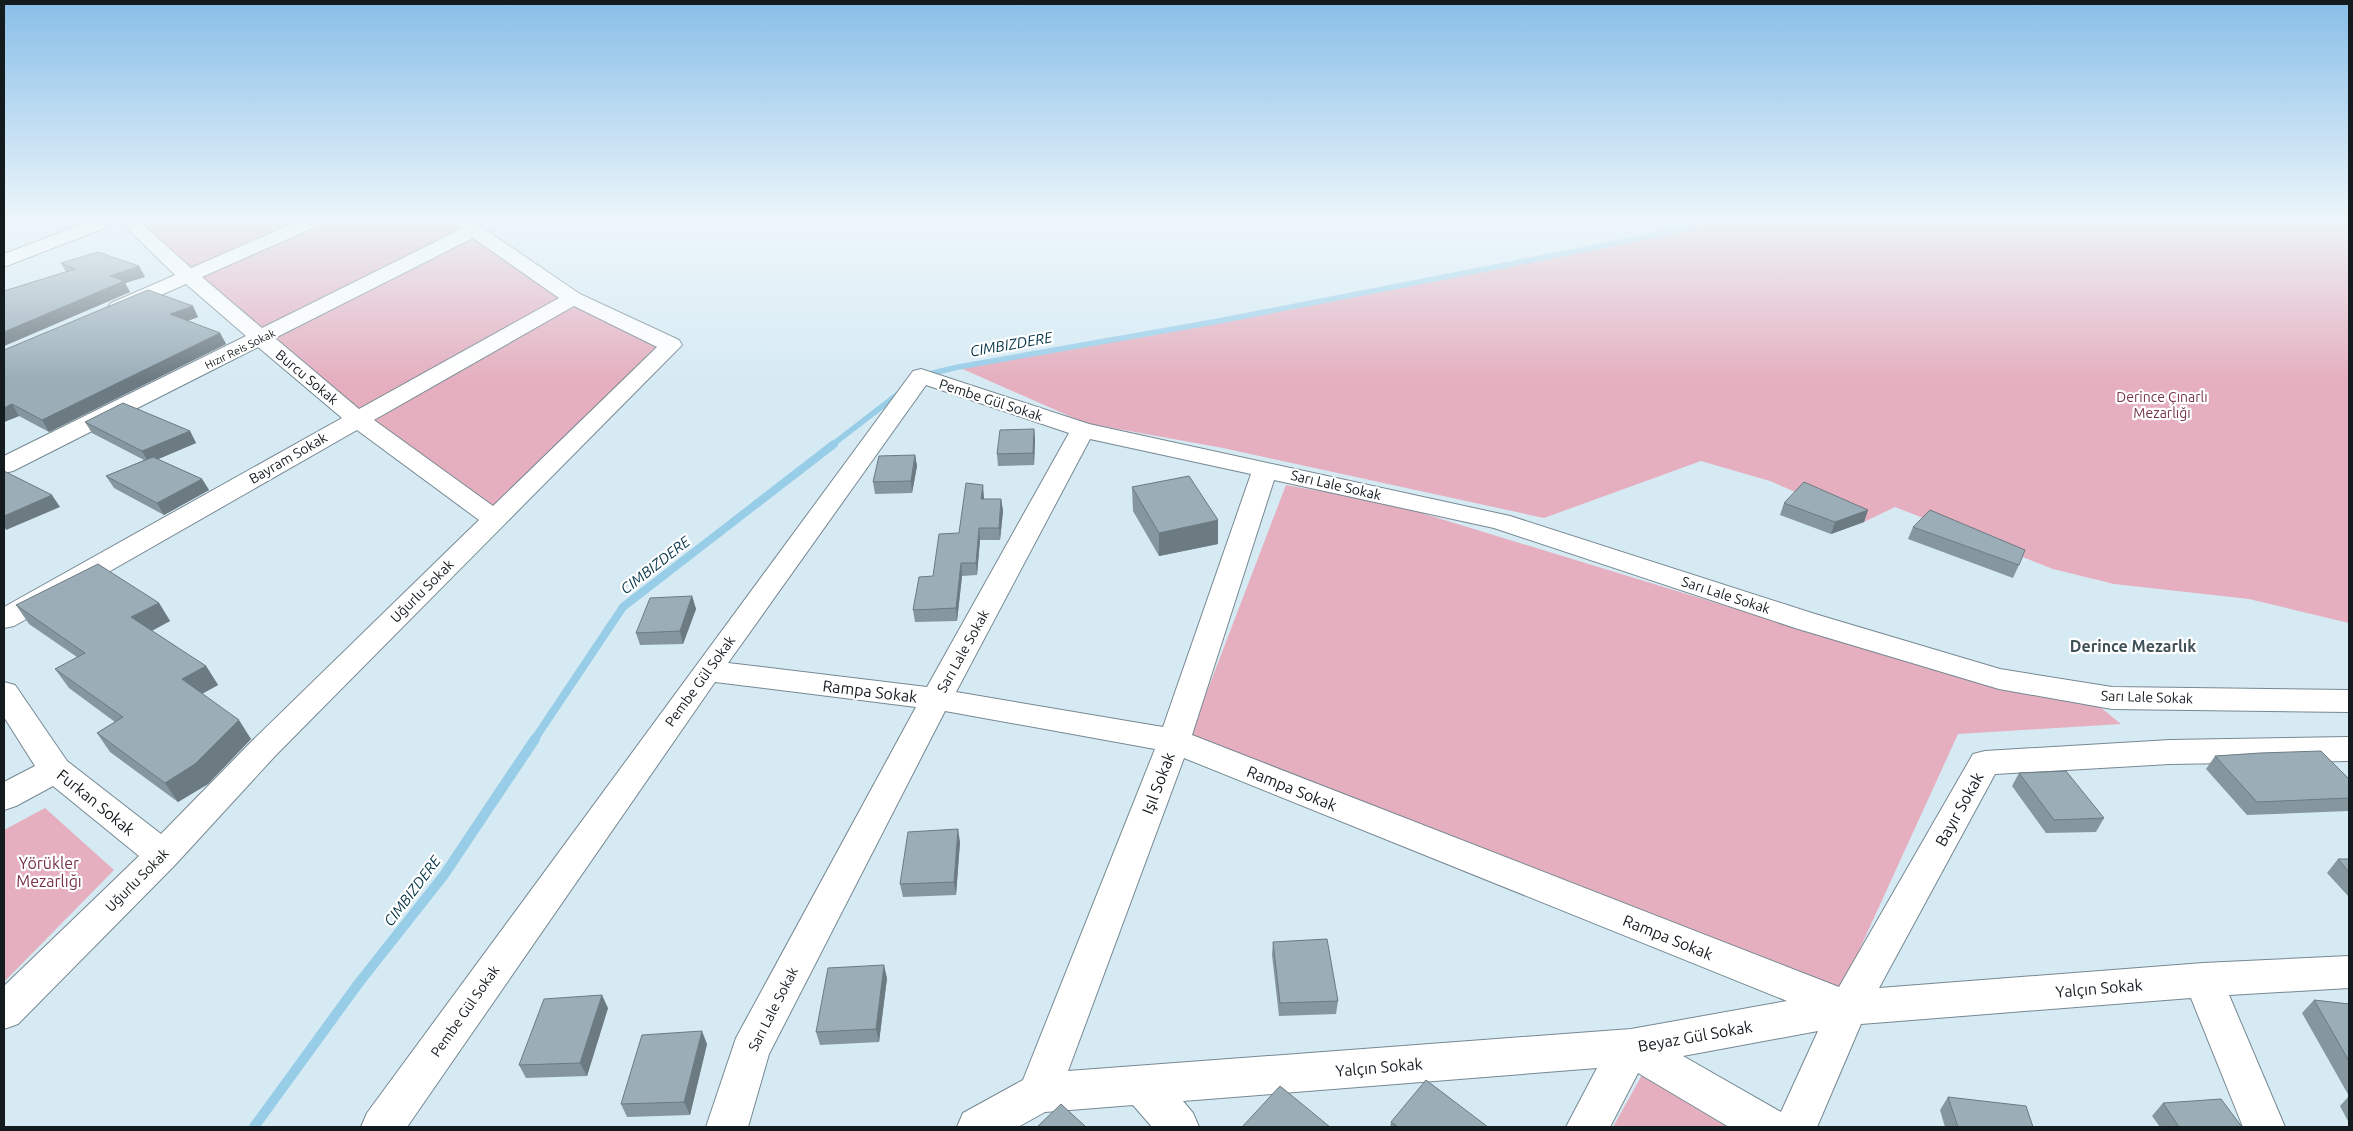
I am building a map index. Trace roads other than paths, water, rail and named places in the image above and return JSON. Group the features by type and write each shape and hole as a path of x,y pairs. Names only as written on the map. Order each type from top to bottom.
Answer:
{"street":[{"path":"100,314 191,275"},
{"name":"Hızır Reis Sokak","path":"4,466 261,339 379,275"},
{"name":"Uğurlu Sokak","path":"4,1012 163,855 264,748 671,345 573,298 539,275"},
{"name":"Burcu Sokak","path":"188,276 357,419 495,519"},
{"name":"Bayram Sokak","path":"4,619 573,298"},
{"name":"Pembe Gül Sokak","path":"382,1127 707,670 921,376 1084,430"},
{"name":"Sarı Lale Sokak","path":"727,1127 750,1051 936,699 1084,430 1501,522 1805,621 1999,679 2112,698 2349,701"},
{"name":"Işıl Sokak","path":"1039,1092 1174,741 1265,469"},
{"name":"Rampa Sokak","path":"707,670 936,699 1174,741 1848,1008"},
{"name":"Furkan Sokak","path":"4,693 55,770 163,855"},
{"name":"Bayır Sokak","path":"1796,1127 1848,1008 1985,763 2170,752 2349,749"},
{"path":"4,797 55,770"},
{"name":"Yalçın Sokak","path":"1848,1008 2203,980 2349,972"},
{"path":"2203,980 2264,1127"},
{"name":"Beyaz Gül Sokak","path":"1586,1127 1631,1047 1848,1008"},
{"path":"1631,1047 1768,1127"},
{"name":"Yalçın Sokak","path":"978,1127 1039,1092 1143,1086 1631,1047"},
{"path":"1143,1086 1178,1127"}],"waterway":[{"name":"CIMBIZDERE","path":"925,375 958,367 1219,321 1456,275"},
{"name":"CIMBIZDERE","path":"832,445 902,391"},
{"name":"CIMBIZDERE","path":"534,740 623,607 834,444"},
{"name":"CIMBIZDERE","path":"254,1127 358,984 444,875 535,739"}],"district":[{"name":"Derince Mezarlık","path":"2133,646"}],"park label":[{"name":"Derince Çınarlı Mezarlığı","path":"2162,406"},
{"name":"Yörükler Mezarlığı","path":"49,872"}]}
